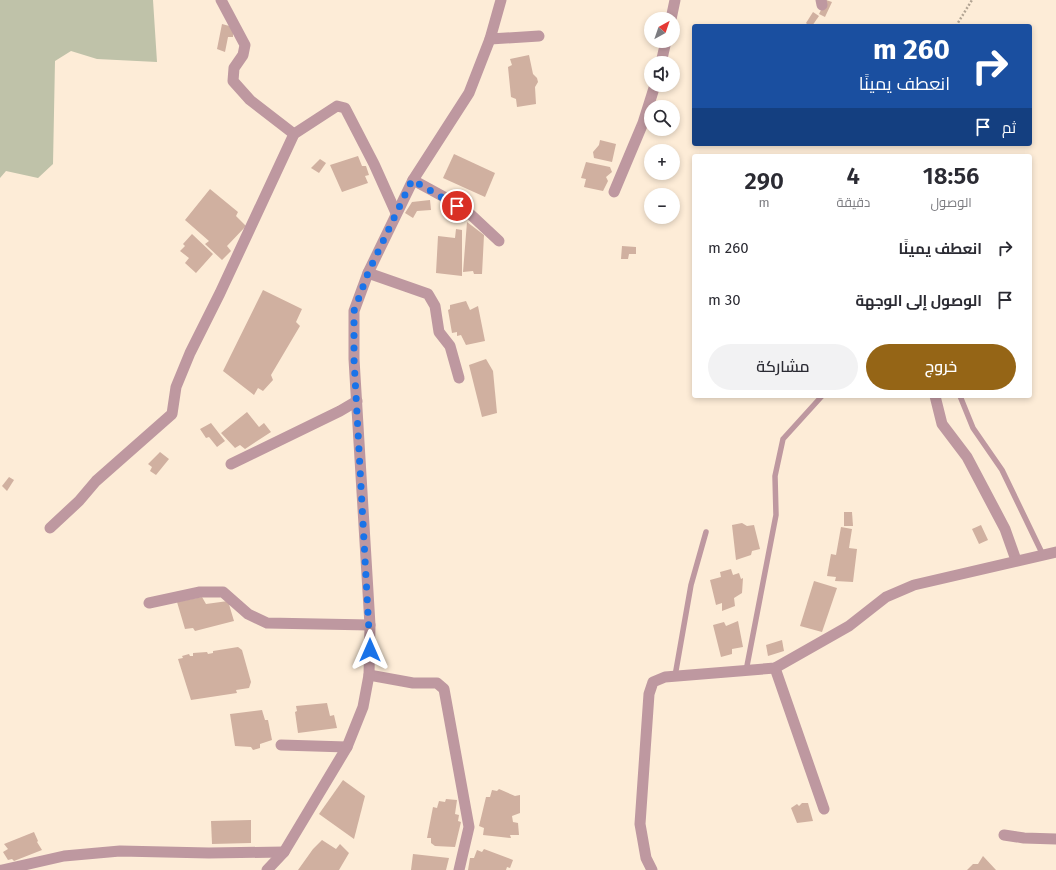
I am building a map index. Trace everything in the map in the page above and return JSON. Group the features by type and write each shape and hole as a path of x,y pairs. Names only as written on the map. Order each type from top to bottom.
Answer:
{"street":[{"path":"221,0 245,45 243,55 234,68 233,81 250,100 294,134"},
{"path":"267,870 284,852 347,747 363,707 369,675 370,625 357,401 354,311 368,273 412,180 469,93 490,39 501,0"},
{"path":"673,12 676,0"},
{"path":"490,39 539,36"},
{"path":"614,192 643,123 653,92"},
{"path":"50,528 79,501 96,482 172,414 176,387 190,353 220,293 294,134 337,106 345,108 374,164 396,213"},
{"path":"412,180 446,198 469,213 498,241"},
{"path":"368,273 428,294 435,306 439,332 450,346 459,378"},
{"path":"936,398 942,424 967,457 1005,529 1016,560"},
{"path":"231,464 340,411 357,401"},
{"path":"652,870 646,858 640,824 649,694 653,682 665,677 775,668 849,626 886,597 914,585 996,567 1016,560 1056,552"},
{"path":"149,603 200,592 223,592 248,614 267,623 370,625"},
{"path":"775,668 824,809"},
{"path":"369,675 413,683 437,683 444,689 469,826 459,870"},
{"path":"281,745 347,747"},
{"path":"1004,835 1024,838 1056,838"},
{"path":"2,870 64,856 120,851 209,853 284,852"}],"lane":[{"path":"746,671 776,516 775,476 783,439 820,398"},
{"path":"961,398 973,428 1002,470 1043,555"},
{"path":"675,676 691,585 706,532"}],"path":[{"path":"957,24 972,0"}],"green space":[{"path":"0,0 153,0 157,62 97,59 71,51 55,61 53,164 38,178 6,171 0,178"}],"building":[{"path":"826,0 832,2 825,17 819,14"},
{"path":"813,12 819,16 813,24 806,23"},
{"path":"222,24 233,27 233,37 228,37 225,52 217,49"},
{"path":"529,55 533,74 537,78 538,82 535,87 536,104 517,107 516,99 511,97 508,67 512,65 510,59"},
{"path":"600,140 616,144 612,162 594,158 593,152 599,145"},
{"path":"454,154 495,173 485,197 443,178"},
{"path":"358,156 362,166 366,166 369,175 365,176 368,183 342,192 330,165"},
{"path":"320,159 326,163 319,173 311,168"},
{"path":"586,162 610,167 612,172 606,177 608,181 603,191 584,187 586,179 581,178"},
{"path":"210,189 238,212 236,216 246,226 227,246 231,251 222,260 205,244 209,241 185,220"},
{"path":"430,200 431,210 417,211 413,218 405,213 412,202"},
{"path":"467,222 484,235 482,274 474,274 473,271 463,272"},
{"path":"456,229 462,230 462,276 436,273 438,236 455,238"},
{"path":"192,234 213,254 196,273 185,263 189,258 180,251 185,246 183,244"},
{"path":"622,246 636,247 636,254 629,254 628,259 621,259"},
{"path":"263,290 302,309 296,322 300,326 271,375 273,380 263,391 258,388 254,395 223,371"},
{"path":"466,301 470,310 478,306 485,341 466,345 461,335 457,336 457,332 452,333 448,310 450,309 450,305"},
{"path":"486,359 493,371 497,413 482,417 469,365"},
{"path":"247,412 259,427 264,423 271,432 245,449 240,445 235,448 221,433"},
{"path":"211,423 225,441 217,447 209,437 206,438 200,429"},
{"path":"160,452 169,459 156,475 150,471 152,467 148,464"},
{"path":"9,477 14,480 7,491 2,486"},
{"path":"844,512 852,512 853,526 844,526"},
{"path":"742,523 747,526 754,525 760,549 752,551 751,555 736,560 732,525"},
{"path":"981,525 988,540 979,544 972,529"},
{"path":"841,527 852,529 849,548 857,549 853,582 835,581 836,577 827,576 831,554 836,555"},
{"path":"731,569 733,575 739,573 741,579 743,578 742,593 734,598 735,606 722,611 722,603 716,605 710,580 721,577 720,572"},
{"path":"814,581 837,588 822,632 800,626"},
{"path":"202,597 206,604 228,601 234,621 195,631 193,628 185,629 177,602"},
{"path":"738,621 743,647 732,649 732,654 721,657 713,625 724,622 726,626"},
{"path":"782,640 784,651 768,656 766,645"},
{"path":"238,647 242,650 251,682 249,688 236,690 237,693 191,700 178,659 189,654 190,656 193,656 193,653 207,652 208,654 213,653 213,651"},
{"path":"327,703 330,716 334,715 337,728 298,733 295,712 297,711 296,706"},
{"path":"262,710 265,720 268,720 272,740 260,744 260,748 253,750 251,747 235,746 230,714"},
{"path":"343,780 365,796 354,839 319,814"},
{"path":"499,789 515,796 520,795 520,813 512,816 513,822 518,823 519,835 510,835 511,838 483,835 484,828 479,826 486,797 490,797 492,790 497,791"},
{"path":"446,799 457,800 455,814 459,815 458,821 461,822 455,847 435,846 431,843 431,838 427,838 433,807 437,808 439,801 445,802"},
{"path":"802,803 808,803 813,821 797,823 791,808 797,804 799,806"},
{"path":"251,820 251,843 212,844 211,821"},
{"path":"34,832 38,841 37,842 42,850 14,861 12,859 8,860 3,852 8,849 4,844"},
{"path":"322,840 336,849 340,844 349,853 339,870 298,870 313,849"},
{"path":"484,849 513,860 510,868 507,867 506,870 468,870 470,858 474,858 477,850 482,852"},
{"path":"413,854 449,858 446,870 411,870"},
{"path":"983,856 996,870 967,870 973,864 978,864"}],"route":[{"path":"370,650 370,625 354,359 354,311 368,273 412,180 446,198 457,206"}]}
